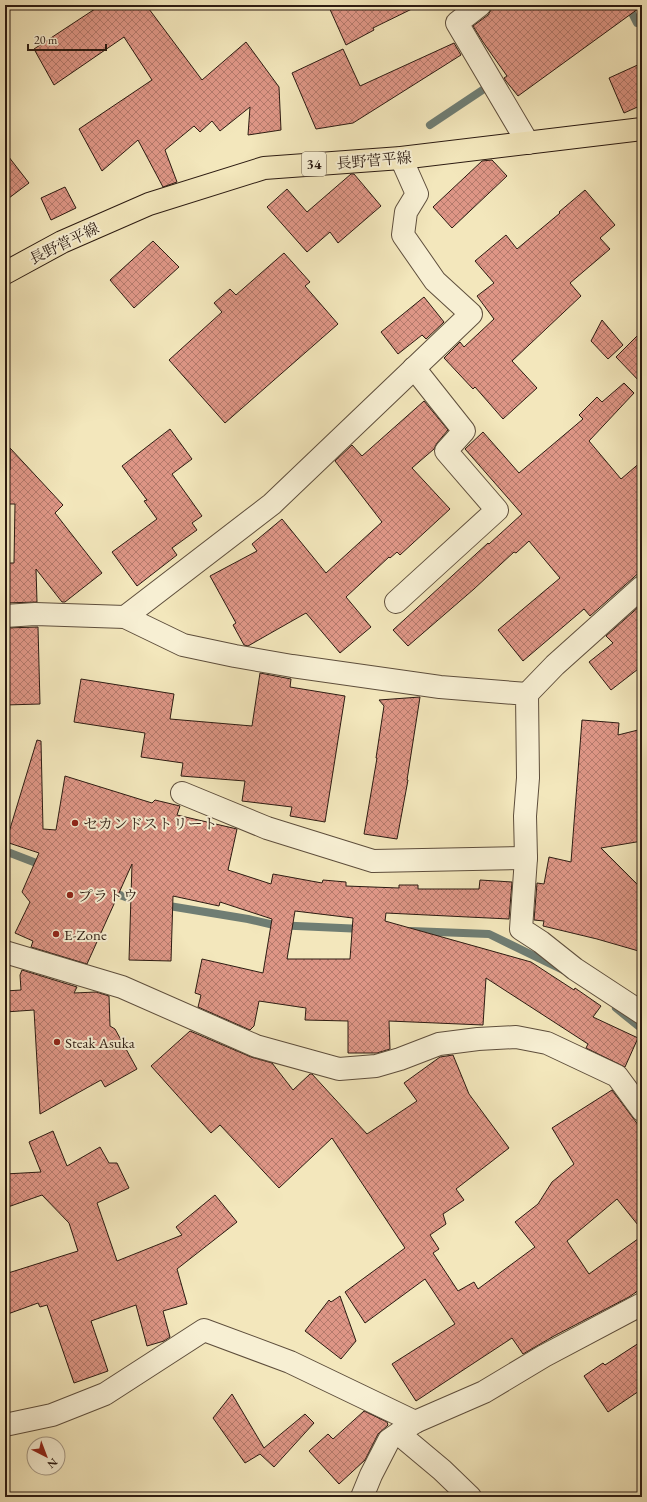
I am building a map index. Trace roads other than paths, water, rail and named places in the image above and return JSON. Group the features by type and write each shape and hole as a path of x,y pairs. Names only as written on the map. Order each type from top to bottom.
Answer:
{"main road":[{"name":"長野菅平線","path":"5,273 62,242 149,204 264,168 402,158 642,129"}],"street":[{"path":"480,5 457,23 528,143"},
{"path":"125,617 272,504 471,314 435,281 403,235 406,212 418,194 402,158"},
{"path":"396,602 497,510 446,451 464,431 414,368"},
{"path":"642,588 555,665 527,694 528,778 525,816 526,858 521,929 541,942 575,969 642,1013"},
{"path":"5,616 35,614 125,617 183,645 235,656 440,687 527,694"},
{"path":"182,793 267,828 373,861 526,858"},
{"path":"5,952 122,987 256,1046 339,1069 376,1066 400,1059 439,1044 478,1039 516,1037 547,1043 617,1076 642,1110"},
{"path":"362,1497 371,1475 390,1440 407,1428 484,1392 544,1356 642,1304"},
{"path":"5,1425 52,1415 105,1394 204,1330 290,1362 407,1428 442,1470 470,1497"}],"waterway":[{"path":"628,5 637,23 642,21"},
{"path":"430,125 484,89"},
{"path":"5,851 44,866"},
{"path":"109,891 141,901"},
{"path":"163,905 248,919 274,925 363,929"},
{"path":"411,931 489,934 563,970"},
{"path":"616,1008 642,1029"}],"place":[{"name":"セカンドストリート","path":"75,823"},
{"name":"プラトウ","path":"70,895"},
{"name":"E-Zone","path":"56,934"},
{"name":"Steak Asuka","path":"57,1042"}]}
